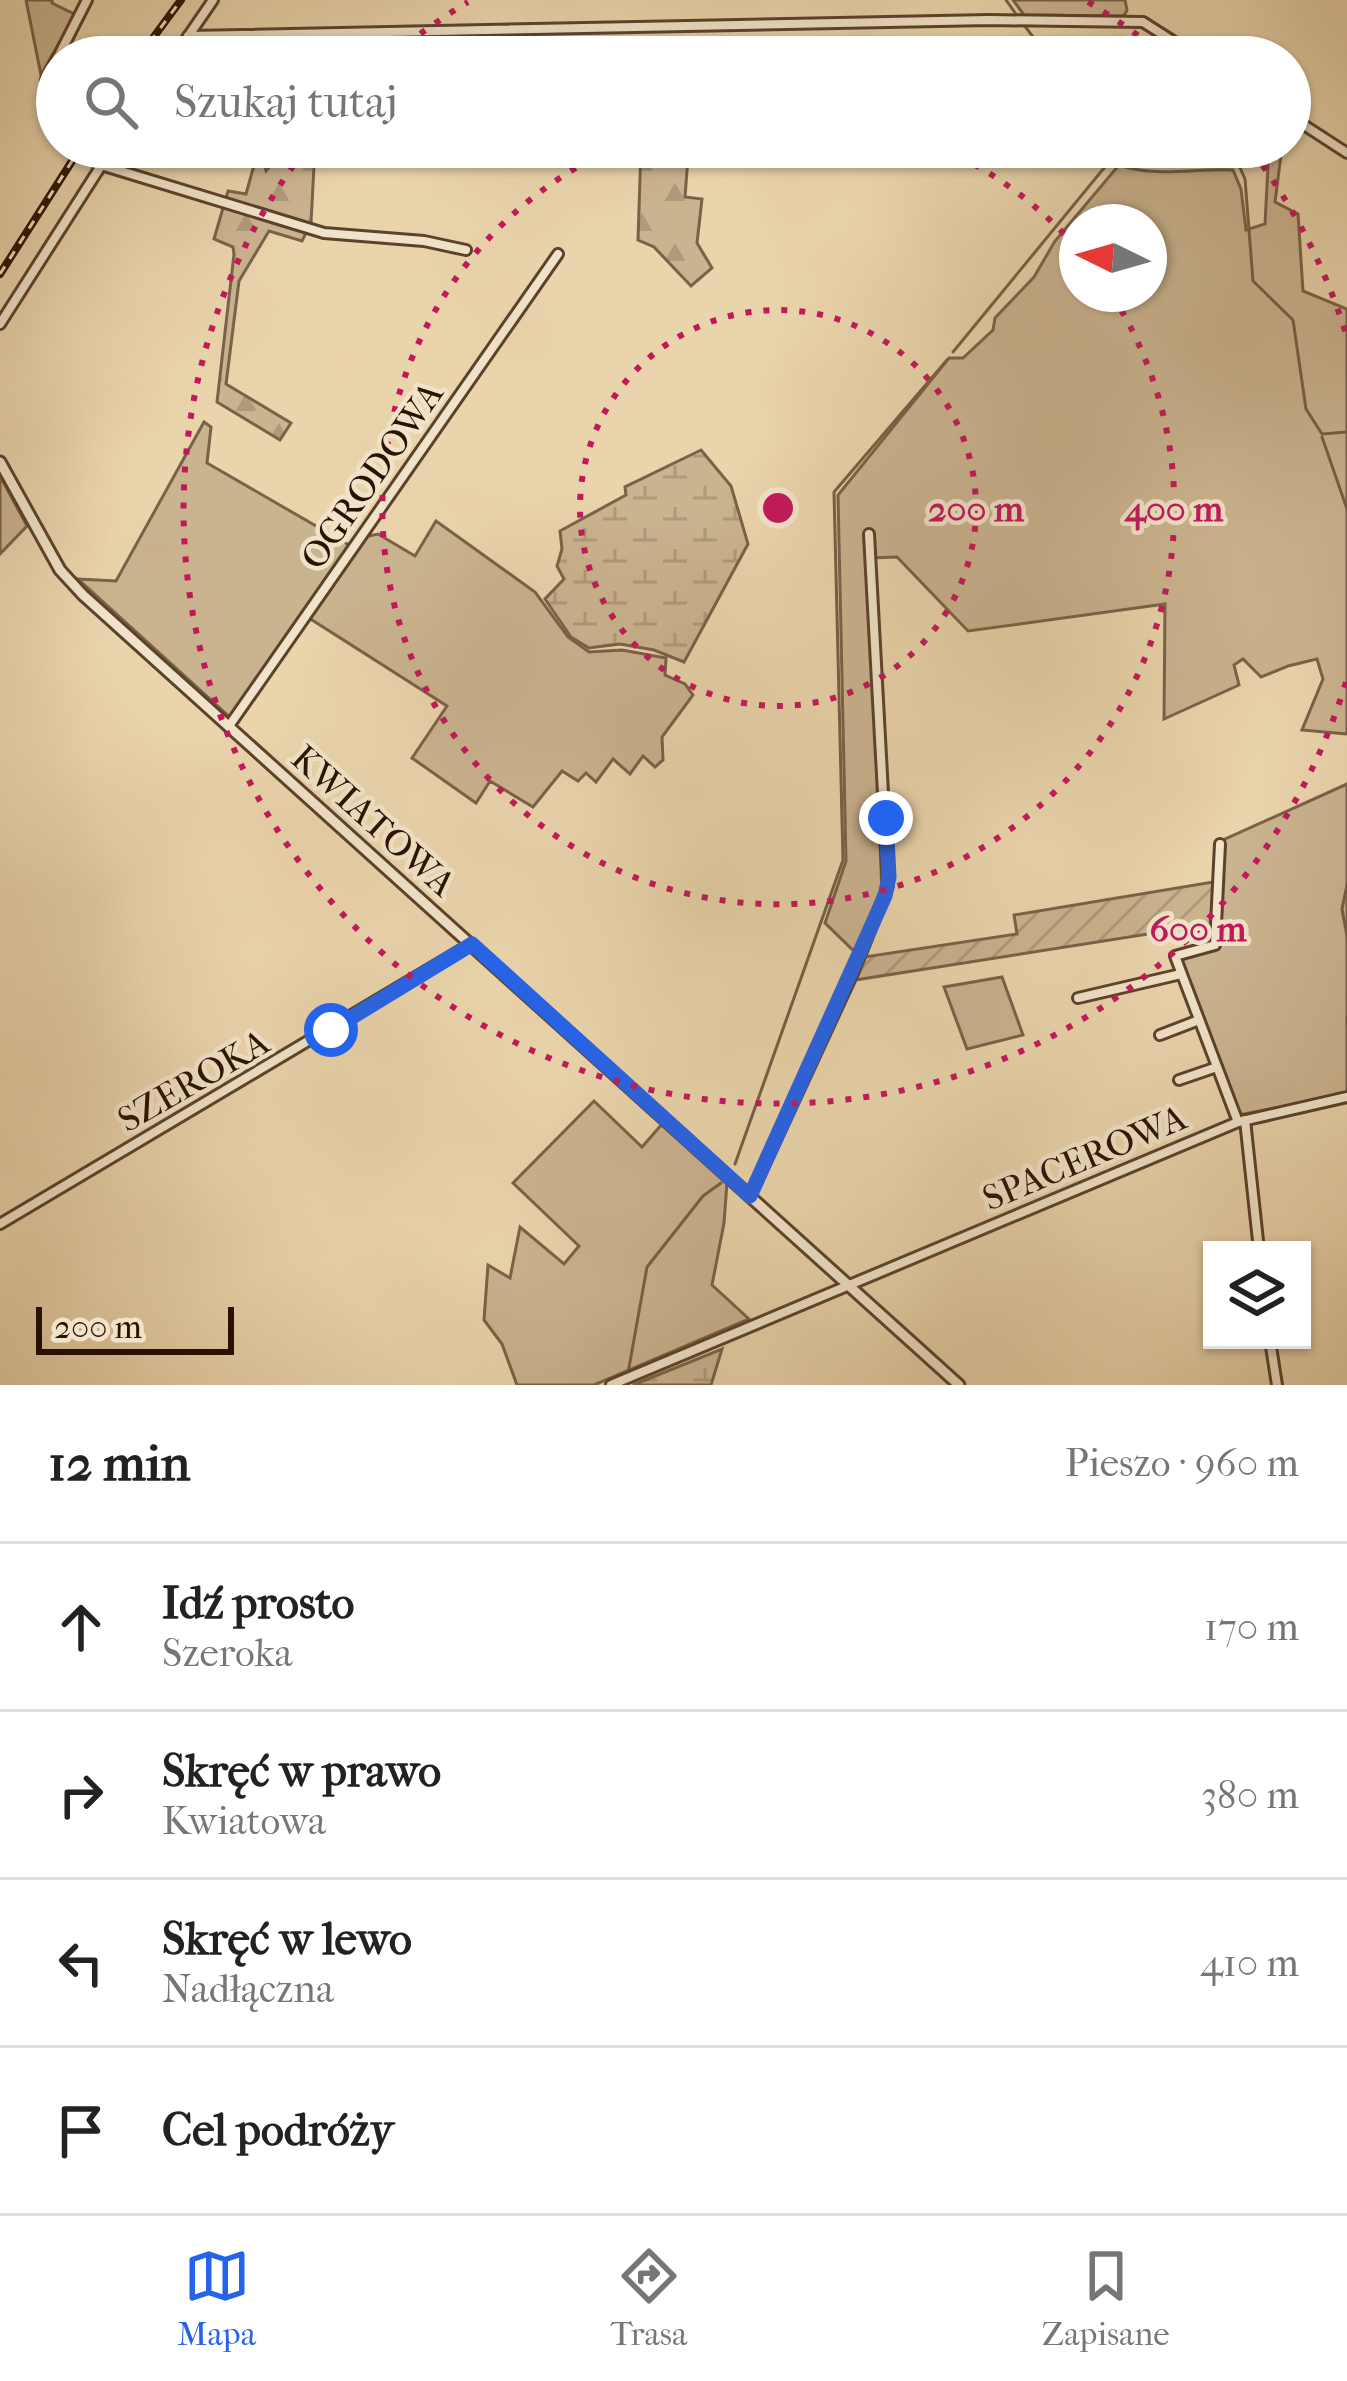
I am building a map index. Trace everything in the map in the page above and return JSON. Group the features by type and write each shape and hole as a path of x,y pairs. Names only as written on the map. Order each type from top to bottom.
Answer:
{"street":[{"path":"68,36 87,0"},
{"path":"188,36 213,0"},
{"path":"188,36 1019,20 1143,22 1165,36"},
{"path":"1311,130 1347,153"},
{"path":"0,324 99,168"},
{"path":"111,168 324,233 424,241 466,250"},
{"name":"OGRODOWA","path":"229,726 558,254"},
{"name":"KWIATOWA","path":"0,462 70,582 959,1385"},
{"path":"750,1196 888,886 869,534"},
{"path":"1220,844 1215,944 1174,956 1242,1121 1258,1241"},
{"name":"SZEROKA","path":"0,1224 472,944"},
{"path":"1078,998 1181,974"},
{"path":"1160,1035 1199,1020"},
{"path":"1179,1080 1217,1066"},
{"name":"SPACEROWA","path":"610,1385 1242,1121 1347,1097"},
{"path":"1271,1349 1276,1385"}],"green space":[{"path":"26,0 52,0 76,15 64,36 36,36 36,50"},
{"path":"1013,0 1125,0 1127,10 1124,16 1024,15"},
{"path":"253,168 314,168 311,223 302,241 269,231 239,281 226,384 291,423 280,440 217,402 234,254 233,247 214,239 228,191 246,194"},
{"path":"640,168 687,168 685,197 702,199 697,243 712,268 691,286 654,247 638,240"},
{"path":"1116,168 1233,170 1241,189 1246,230 1265,224 1268,168 1279,168 1275,202 1298,214 1303,291 1347,309 1347,734 1302,730 1323,679 1317,659 1261,677 1243,659 1234,665 1239,685 1164,719 1165,604 968,631 897,557 869,558 882,894 858,955 825,923 846,861 838,495 949,358 963,358 993,330 995,318 1034,277 1059,236 1059,312 1167,312 1167,204 1086,204"},
{"path":"204,422 211,427 207,463 349,545 232,719 78,579 116,581"},
{"path":"701,450 731,486 748,544 684,662 620,644 589,648 571,637 545,599 564,579 557,566 560,531 626,495 625,487"},
{"path":"0,476 27,526 0,554"},
{"path":"436,521 535,592 568,637 589,652 622,650 666,658 665,675 685,684 693,695 662,737 663,760 655,767 643,756 630,774 613,759 596,782 586,773 578,781 562,771 533,807 490,781 476,803 412,758 447,706 309,618 364,537 378,534 415,556"},
{"path":"1347,784 1347,1094 1239,1115 1179,958 1219,946 1223,840"},
{"path":"1213,882 1212,924 855,980 864,957 1017,934 1014,915"},
{"path":"1002,977 1023,1035 967,1049 944,987"},
{"path":"594,1101 642,1147 663,1123 727,1182 712,1285 749,1319 594,1385 517,1385 502,1344 484,1320 488,1265 510,1278 520,1227 564,1264 579,1246 513,1183"},
{"path":"722,1349 711,1385 633,1385"}],"waterway":[{"path":"1006,0 1018,17"},
{"path":"1024,25 1032,36"},
{"path":"953,352 1104,168"},
{"path":"1240,168 1245,179 1253,281 1293,320 1306,409 1322,434 1347,432"},
{"path":"735,1164 843,860 834,492 947,360"},
{"path":"1322,437 1347,509"},
{"path":"1347,885 1342,909 1347,936"},
{"path":"1347,1018 1347,1024"},
{"path":"628,1373 647,1267 703,1196 721,1183"}],"railway":[{"path":"154,36 181,0"},
{"path":"0,274 68,168"}],"route":[{"path":"331,1030 472,944 750,1196 885,896 889,877 886,818"}]}
